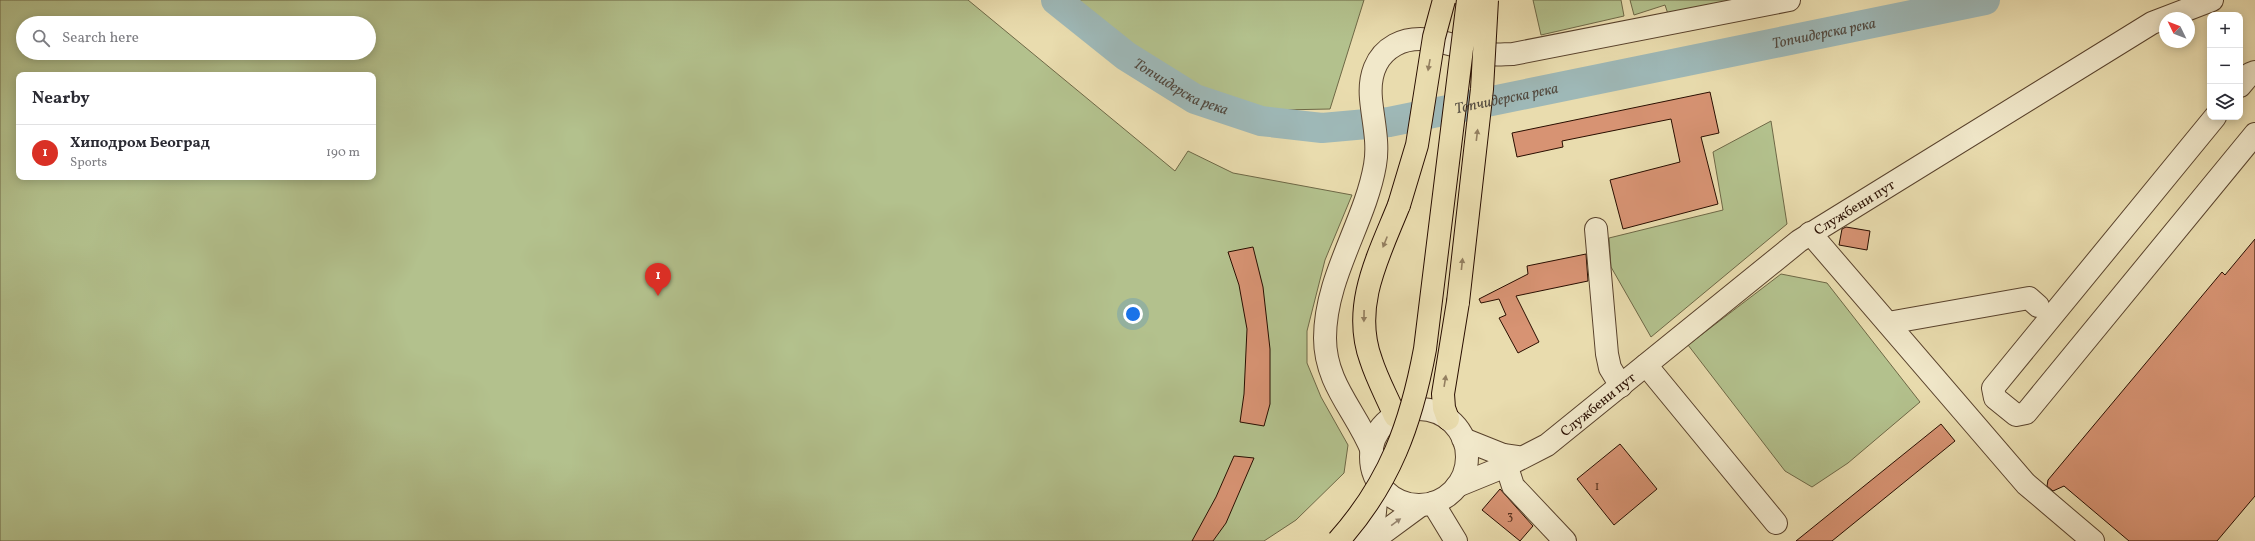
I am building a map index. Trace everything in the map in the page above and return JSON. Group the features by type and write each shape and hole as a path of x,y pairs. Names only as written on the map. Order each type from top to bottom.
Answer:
{"main road":[{"path":"1389,421 1370,359 1364,319 1370,278 1408,179 1417,145 1434,37 1444,0"},
{"path":"1338,541 1365,508 1391,466 1407,426 1418,387 1425,349 1468,0"},
{"path":"1448,419 1444,408 1443,394 1458,302 1482,89 1487,0"}],"street":[{"path":"1372,451 1359,424 1340,395 1330,372 1325,338 1326,326 1336,284 1371,184 1377,143 1371,98 1371,81 1377,61 1386,51 1407,40 1420,38 1490,54 1513,54 1789,0"},
{"name":"Службени пут","path":"1457,486 1511,460 1547,445 1810,233 2152,22 2212,0"},
{"path":"2242,84 2250,74 2255,72"},
{"path":"2213,120 1993,388 1995,398 2016,415 2026,413 2255,134"},
{"path":"1596,229 1607,354 1610,368 1621,386"},
{"path":"1810,233 2026,484 2093,541"},
{"path":"1888,323 2029,298 2038,306"},
{"path":"1646,365 1776,524"},
{"path":"1349,409 1389,421"},
{"path":"1372,541 1427,504 1449,494 1457,486 1466,463 1463,439 1457,428 1448,419 1425,410 1408,411 1389,421 1378,433 1372,451 1372,467 1378,482 1396,499 1427,504 1456,541"},
{"path":"1463,439 1511,460 1512,486 1565,541"},
{"path":"1361,541 1374,521 1378,482"}],"green space":[{"path":"0,0 968,0 1175,171 1188,151 1233,173 1352,195 1325,260 1307,331 1307,363 1321,397 1348,445 1344,473 1296,520 1264,541 0,541"},
{"path":"1068,0 1364,0 1330,109 1230,111 1083,13"},
{"path":"1533,0 1621,0 1624,16 1541,35"},
{"path":"1630,0 1735,0 1669,17 1665,5 1634,15"},
{"path":"1771,121 1787,224 1651,337 1611,267 1609,238 1723,210 1713,152"},
{"path":"1781,274 1827,283 1920,402 1848,463 1812,487 1785,471 1688,345"}],"building":[{"path":"1710,92 1719,133 1701,137 1718,204 1623,229 1610,180 1680,162 1671,119 1562,141 1563,147 1517,157 1512,133"},
{"path":"1846,227 1870,231 1867,250 1839,245 1842,229"},
{"path":"2255,239 2255,496 2217,541 2129,541 2064,486 2053,491 2047,486 2048,480 2222,272 2225,275"},
{"path":"1253,247 1263,287 1270,349 1270,404 1264,426 1240,422 1244,394 1247,329 1239,285 1228,252"},
{"path":"1586,254 1588,281 1516,296 1539,342 1518,353 1499,318 1506,315 1499,299 1481,303 1479,299 1528,274 1527,266"},
{"path":"1941,424 1955,441 1832,541 1796,541"},
{"path":"1620,444 1657,489 1614,525 1577,479"},
{"path":"1234,456 1254,458 1226,523 1213,541 1192,541 1216,497"},
{"path":"1500,489 1533,526 1520,541 1482,510"}],"waterway":[{"name":"Топчидерска река","path":"1056,0 1126,56 1195,99 1261,121 1322,128 1389,122 1985,0"}],"place":[{"name":"Хиподром Београд","path":"658,296"}]}
